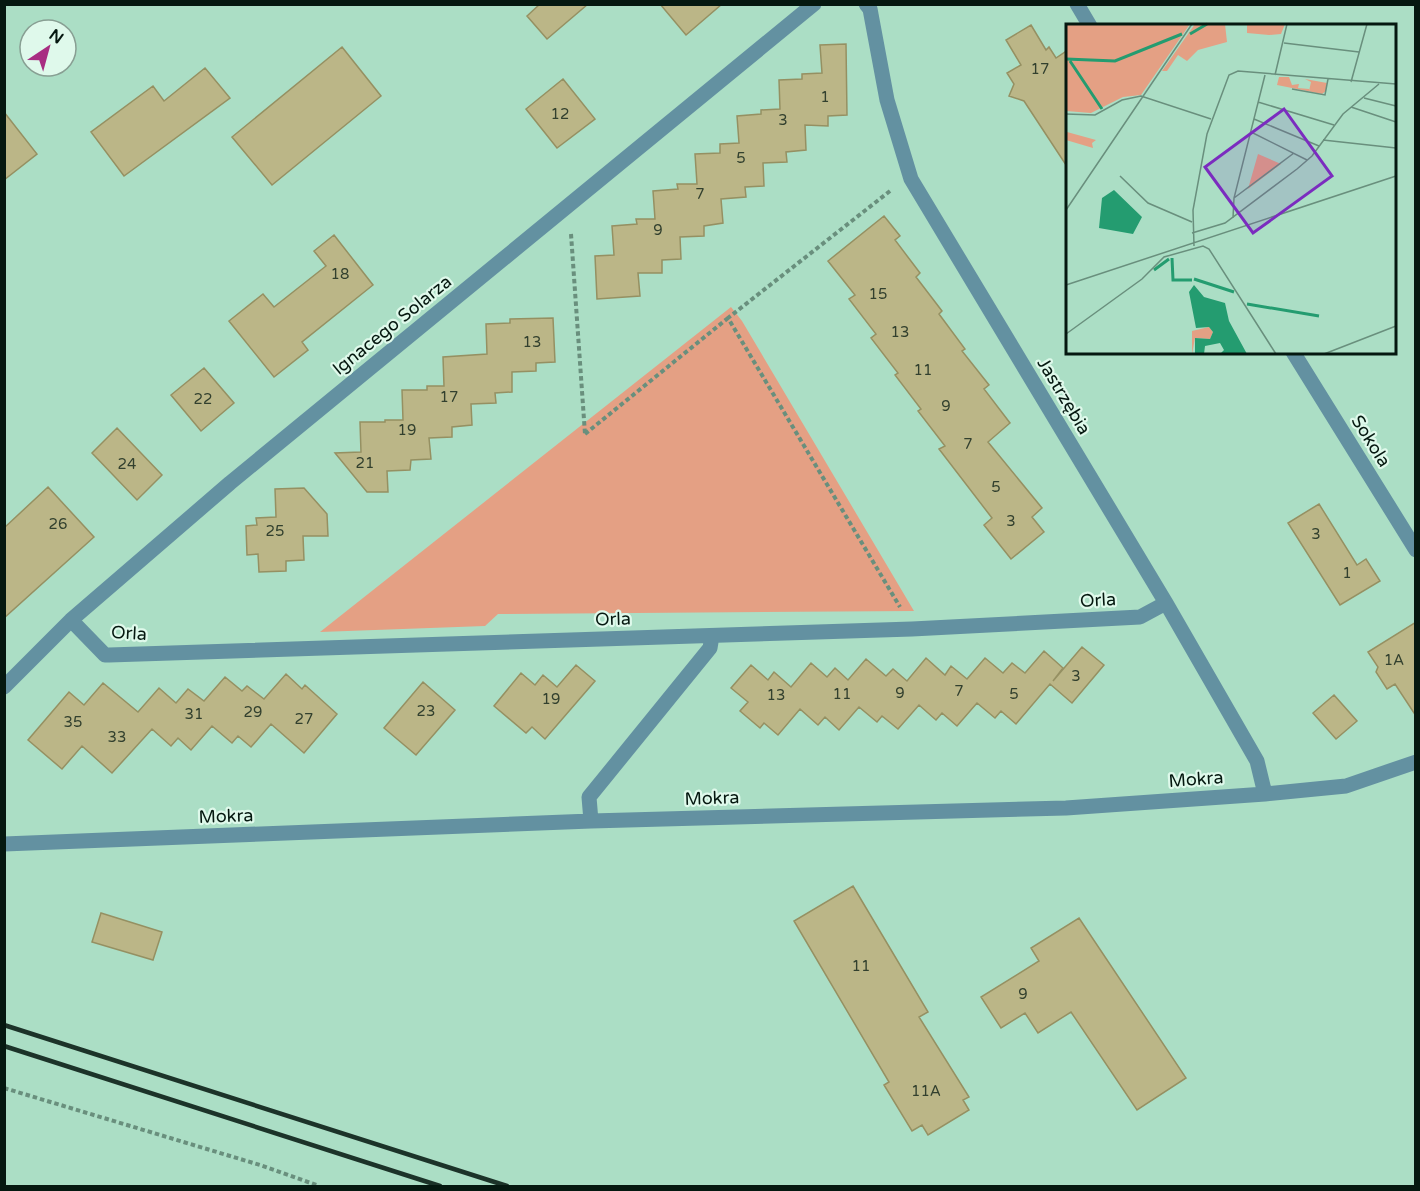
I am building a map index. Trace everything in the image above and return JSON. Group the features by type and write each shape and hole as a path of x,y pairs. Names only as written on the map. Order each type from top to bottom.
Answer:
{"street":[{"name":"Ignacego Solarza","path":"4,687 71,620 230,483 814,4"},
{"name":"Jastrzębia","path":"866,4 870,9 887,100 911,179 1166,603 1257,761 1265,794"},
{"path":"1077,4 1089,24"},
{"name":"Sokola","path":"1294,354 1416,550"},
{"name":"Orla","path":"71,620 105,654 109,655 912,629 1140,617 1166,603"},
{"path":"591,821 589,797 710,648 712,636"},
{"name":"Mokra","path":"4,844 591,821 1066,808 1347,786 1416,762"}],"path":[{"path":"560,213 571,226 585,434 885,194 911,179"},
{"path":"728,318 912,629"},
{"path":"4,1088 260,1165 320,1186"}],"shaded area":[{"path":"731,307 742,321 914,611 498,614 485,626 320,632"}],"building":[{"path":"540,4 588,4 547,39 527,16"},
{"path":"660,4 722,4 686,35"},
{"path":"1031,25 1046,50 1049,47 1056,58 1066,51 1066,165 1024,101 1009,96 1014,84 1007,73 1021,65 1006,40"},
{"path":"846,44 847,115 828,116 828,126 805,125 806,150 786,152 787,162 763,163 764,186 745,187 746,197 721,199 723,223 704,226 704,236 680,237 681,259 662,260 662,273 638,273 640,296 597,299 595,256 614,255 612,226 637,224 636,219 655,219 653,191 678,189 677,184 697,184 695,154 720,153 720,144 739,143 737,116 761,114 761,110 780,109 779,80 802,79 802,74 822,73 820,45"},
{"path":"342,47 381,96 272,185 232,137"},
{"path":"205,68 230,98 124,176 91,132 153,86 164,101"},
{"path":"563,79 595,119 557,148 526,109"},
{"path":"4,112 37,154 4,180"},
{"path":"884,216 900,236 895,240 920,273 916,277 942,311 939,314 965,349 962,351 989,385 984,389 1010,423 988,442 1042,508 1032,517 1044,532 1011,559 984,525 992,518 939,449 945,446 918,411 921,409 895,375 898,373 871,338 876,334 849,299 855,295 828,261"},
{"path":"334,235 373,285 302,342 308,350 274,377 229,321 263,294 274,307 326,266 314,251"},
{"path":"553,318 555,362 536,363 536,371 512,372 512,392 495,393 496,403 471,404 472,425 452,427 452,437 429,438 431,459 411,460 410,470 387,471 388,492 367,492 335,453 361,452 360,422 403,420 402,390 427,390 427,386 444,386 443,357 487,354 486,324 510,323 510,319"},
{"path":"204,368 234,403 201,431 171,395"},
{"path":"117,428 162,475 137,500 92,453"},
{"path":"48,487 94,537 4,618 4,528"},
{"path":"304,488 327,514 328,536 303,536 304,560 286,561 286,571 259,572 258,554 247,555 246,526 257,525 256,518 276,517 275,489"},
{"path":"1319,504 1357,565 1366,559 1380,581 1340,605 1288,523"},
{"path":"1416,622 1416,716 1395,684 1387,689 1376,672 1378,667 1368,652"},
{"path":"1082,647 1104,665 1072,703 1050,684 1016,724 1001,711 995,718 977,703 957,726 942,713 936,720 919,705 898,729 882,716 877,722 859,707 839,730 825,717 818,725 800,709 778,735 764,723 760,728 740,711 748,702 731,688 751,665 768,680 774,672 791,687 811,663 827,677 835,668 848,680 866,659 886,676 893,669 907,681 926,658 945,675 951,666 967,679 985,658 1003,673 1012,663 1025,673 1044,651 1063,668 1053,681"},
{"path":"576,665 595,681 545,739 532,727 526,733 494,706 521,673 535,685 543,675 557,687"},
{"path":"286,674 302,689 305,685 337,714 304,753 271,724 251,747 238,736 232,743 212,726 191,750 178,738 171,746 152,729 112,773 82,746 62,769 28,740 69,692 84,705 103,683 138,712 159,688 176,703 188,689 204,701 225,677 242,691 247,686 264,699"},
{"path":"423,682 455,710 416,755 384,728"},
{"path":"1334,695 1357,721 1336,739 1313,713"},
{"path":"853,886 928,1012 919,1017 969,1097 963,1100 969,1110 928,1135 922,1125 912,1131 884,1085 889,1082 794,921"},
{"path":"101,913 162,932 153,960 92,942"},
{"path":"1079,918 1186,1078 1137,1110 1071,1012 1038,1033 1025,1013 1001,1028 981,997 1039,961 1031,948"}],"railway":[{"path":"4,1025 507,1186"},
{"path":"4,1046 440,1186"}]}
